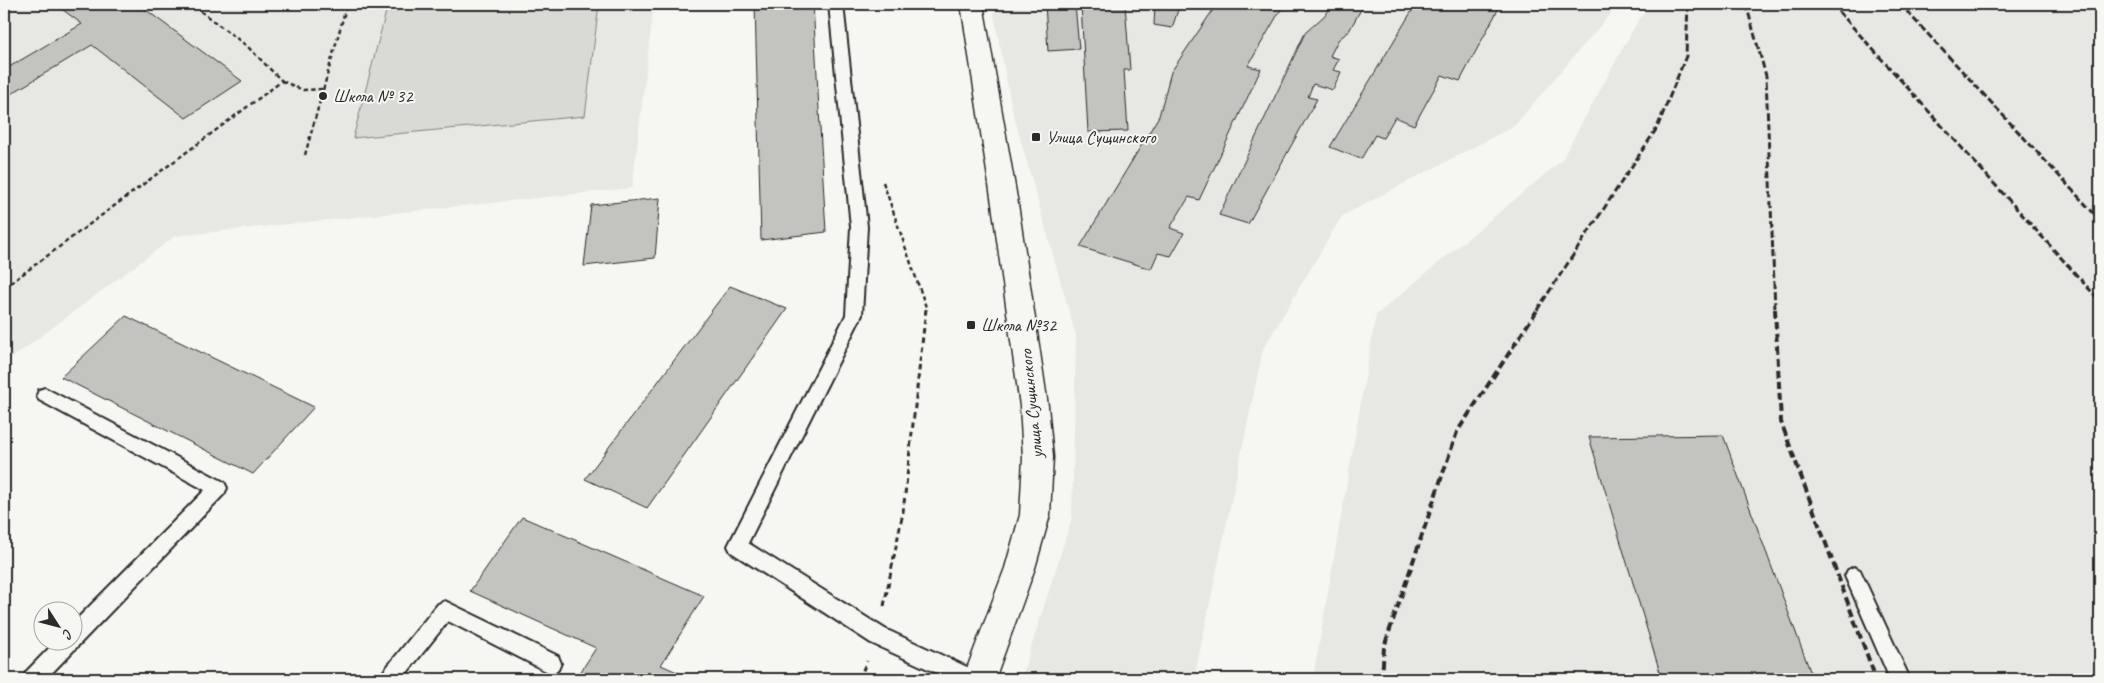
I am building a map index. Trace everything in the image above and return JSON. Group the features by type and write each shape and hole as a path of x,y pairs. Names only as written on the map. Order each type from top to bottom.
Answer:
{"street":[{"name":"улица Сущинского","path":"972,4 1005,204 1034,406 1038,458 1035,515 1020,568 979,679"}],"lane":[{"path":"836,4 859,227 854,315 737,546 878,636 971,679"},
{"path":"44,395 218,488 82,629"},
{"path":"1854,576 1900,679"},
{"path":"390,679 445,610 551,663"},
{"path":"33,679 61,650"}],"path":[{"path":"191,4 247,46 282,81 303,90 323,90"},
{"path":"305,155 347,4"},
{"path":"4,288 282,81"},
{"path":"878,636 902,512 927,311 880,175"}],"shaded area":[{"name":"Школа № 32","path":"4,4 654,4 632,188 175,236 4,364"},
{"path":"388,4 599,4 585,116 353,138"},
{"path":"992,4 1619,4 1514,126 1342,216 1263,349 1194,679 1021,679 1072,518 1076,336 1012,109"},
{"path":"1652,4 2100,4 2100,679 1313,679 1376,315 1561,161 1639,19"}],"building":[{"path":"55,4 138,4 242,81 186,118 92,45 4,98 4,70 82,24"},
{"path":"755,4 813,4 826,232 761,240"},
{"path":"1045,4 1075,4 1079,49 1048,51"},
{"path":"1081,4 1125,4 1130,70 1124,70 1128,131 1088,132"},
{"path":"1155,4 1180,4 1172,28 1154,25"},
{"path":"1217,4 1284,4 1248,66 1261,69 1199,200 1189,197 1170,228 1184,233 1171,256 1158,253 1151,269 1080,247 1159,116 1171,72"},
{"path":"1331,4 1364,4 1349,31 1338,40 1330,56 1339,59 1333,70 1341,72 1333,90 1313,84 1308,97 1317,99 1248,224 1219,215 1305,33 1325,15"},
{"path":"1416,4 1501,4 1460,81 1442,75 1414,125 1395,117 1383,138 1375,135 1361,159 1330,147"},
{"path":"660,198 655,258 584,266 591,205"},
{"path":"730,286 787,309 647,508 585,479"},
{"path":"126,316 314,407 253,474 61,377"},
{"path":"1723,435 1813,679 1662,679 1589,437"},
{"path":"522,517 704,596 661,665 693,679 576,679 596,648 470,591"}],"railway":[{"path":"1537,310 1657,128 1686,56 1688,4"},
{"path":"1746,4 1766,76 1775,310"},
{"path":"1832,4 2100,301"},
{"path":"1900,4 2100,220"},
{"path":"1382,679 1384,647 1457,432 1538,309"},
{"path":"1775,309 1781,422 1876,679"}],"place":[{"name":"Школа № 32","path":"323,96"},
{"name":"Улица Сущинского","path":"1036,137"},
{"name":"Школа №32","path":"971,325"}]}
